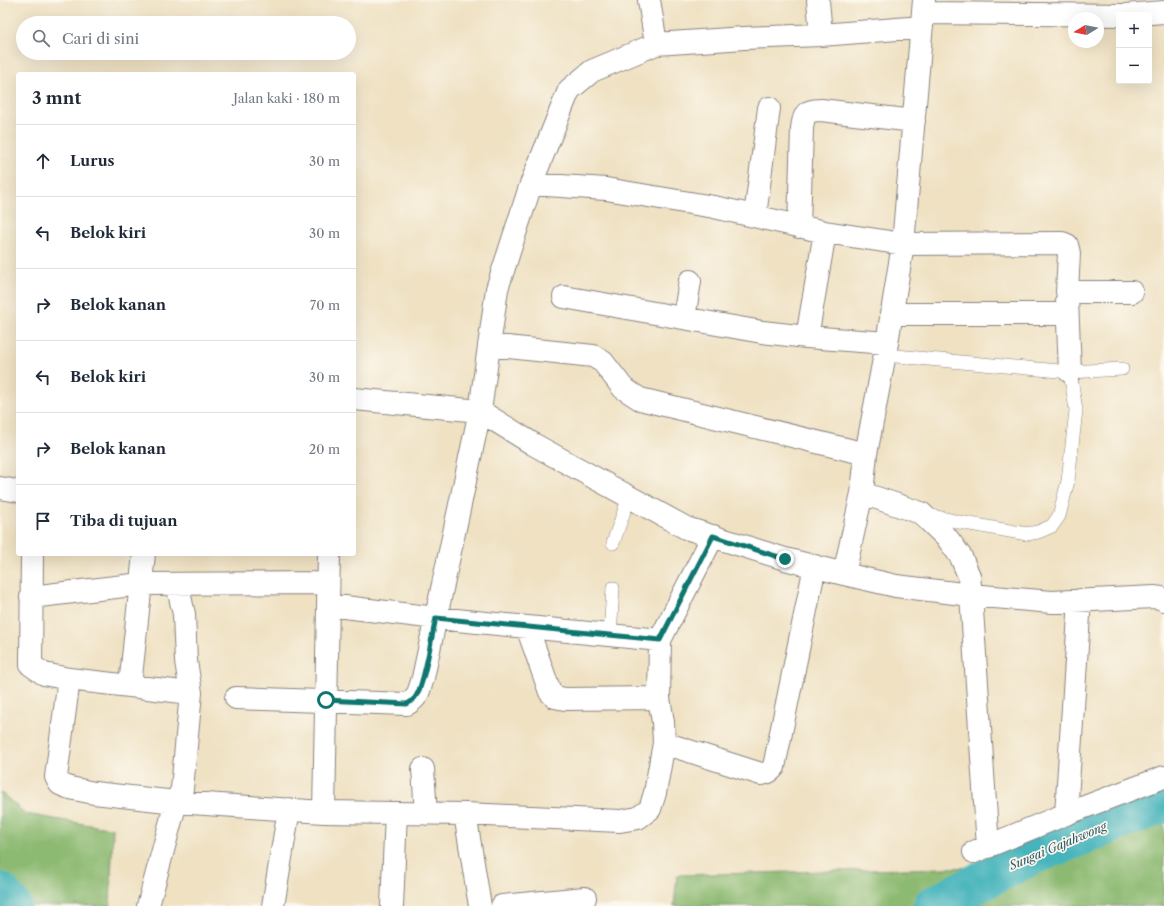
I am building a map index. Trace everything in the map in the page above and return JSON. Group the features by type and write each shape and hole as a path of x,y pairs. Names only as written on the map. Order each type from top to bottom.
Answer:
{"street":[{"path":"649,0 656,44"},
{"path":"818,0 821,35"},
{"path":"236,698 407,704 418,695 423,678 480,411 497,289 531,184 569,90 592,70 656,44 821,35 923,13 1125,14 1164,12"},
{"path":"844,574 862,493 866,454 886,349 903,244 923,13"},
{"path":"755,216 768,108"},
{"path":"799,227 803,116 813,110 821,110 914,121"},
{"path":"531,184 606,189 714,207 825,232 903,244 1062,243 1067,245 1069,253 1067,314 1070,372"},
{"path":"807,337 825,232"},
{"path":"684,318 690,281"},
{"path":"1067,292 1132,292"},
{"path":"564,297 762,332 886,349"},
{"path":"891,314 1067,314"},
{"path":"490,345 593,356 604,362 623,388 640,399 866,454"},
{"path":"356,399 480,411 533,444 686,528 785,559 844,574 896,586 971,595 1052,602 1154,597 1164,600"},
{"path":"0,488 16,491"},
{"path":"862,493 921,513 948,538 961,557 969,576 981,850 1066,814 1164,777"},
{"path":"69,679 56,777 60,784 70,788 94,793 176,802 324,812 465,814 620,821 638,818 650,809 655,793 664,743 663,722 659,698 660,640 713,536"},
{"path":"32,556 31,665 44,674 69,679 191,693"},
{"path":"130,686 144,556"},
{"path":"324,812 329,556"},
{"path":"664,743 761,774 770,772 774,767 815,566"},
{"path":"31,597 141,584 328,583"},
{"path":"148,906 176,802 182,789 191,693 186,661 184,614 177,584"},
{"path":"1066,814 1080,600"},
{"path":"328,605 436,618 660,640"},
{"path":"527,627 550,692 555,697 565,699 659,698"},
{"path":"422,768 426,814"},
{"path":"273,906 289,809"},
{"path":"392,906 396,813"},
{"path":"465,814 480,906"},
{"path":"502,906 585,898"}],"lane":[{"path":"886,349 1070,372 1122,369"},
{"path":"921,513 1027,534 1038,532 1052,526 1059,516 1068,481 1076,410 1070,372"},
{"path":"613,543 629,496"},
{"path":"610,635 613,588"}],"green space":[{"path":"0,792 26,814 113,829 110,906 0,906"},
{"path":"1164,805 1164,906 674,906 677,875 1022,866"}],"waterway":[{"name":"Sungai Gajahwong","path":"933,906 1028,857 1164,803"},
{"name":"Sungai Gajahwong","path":"0,892 12,906"}],"route":[{"path":"326,700 407,704 412,701 418,695 423,678 436,618 660,640 713,536 785,559"}]}
